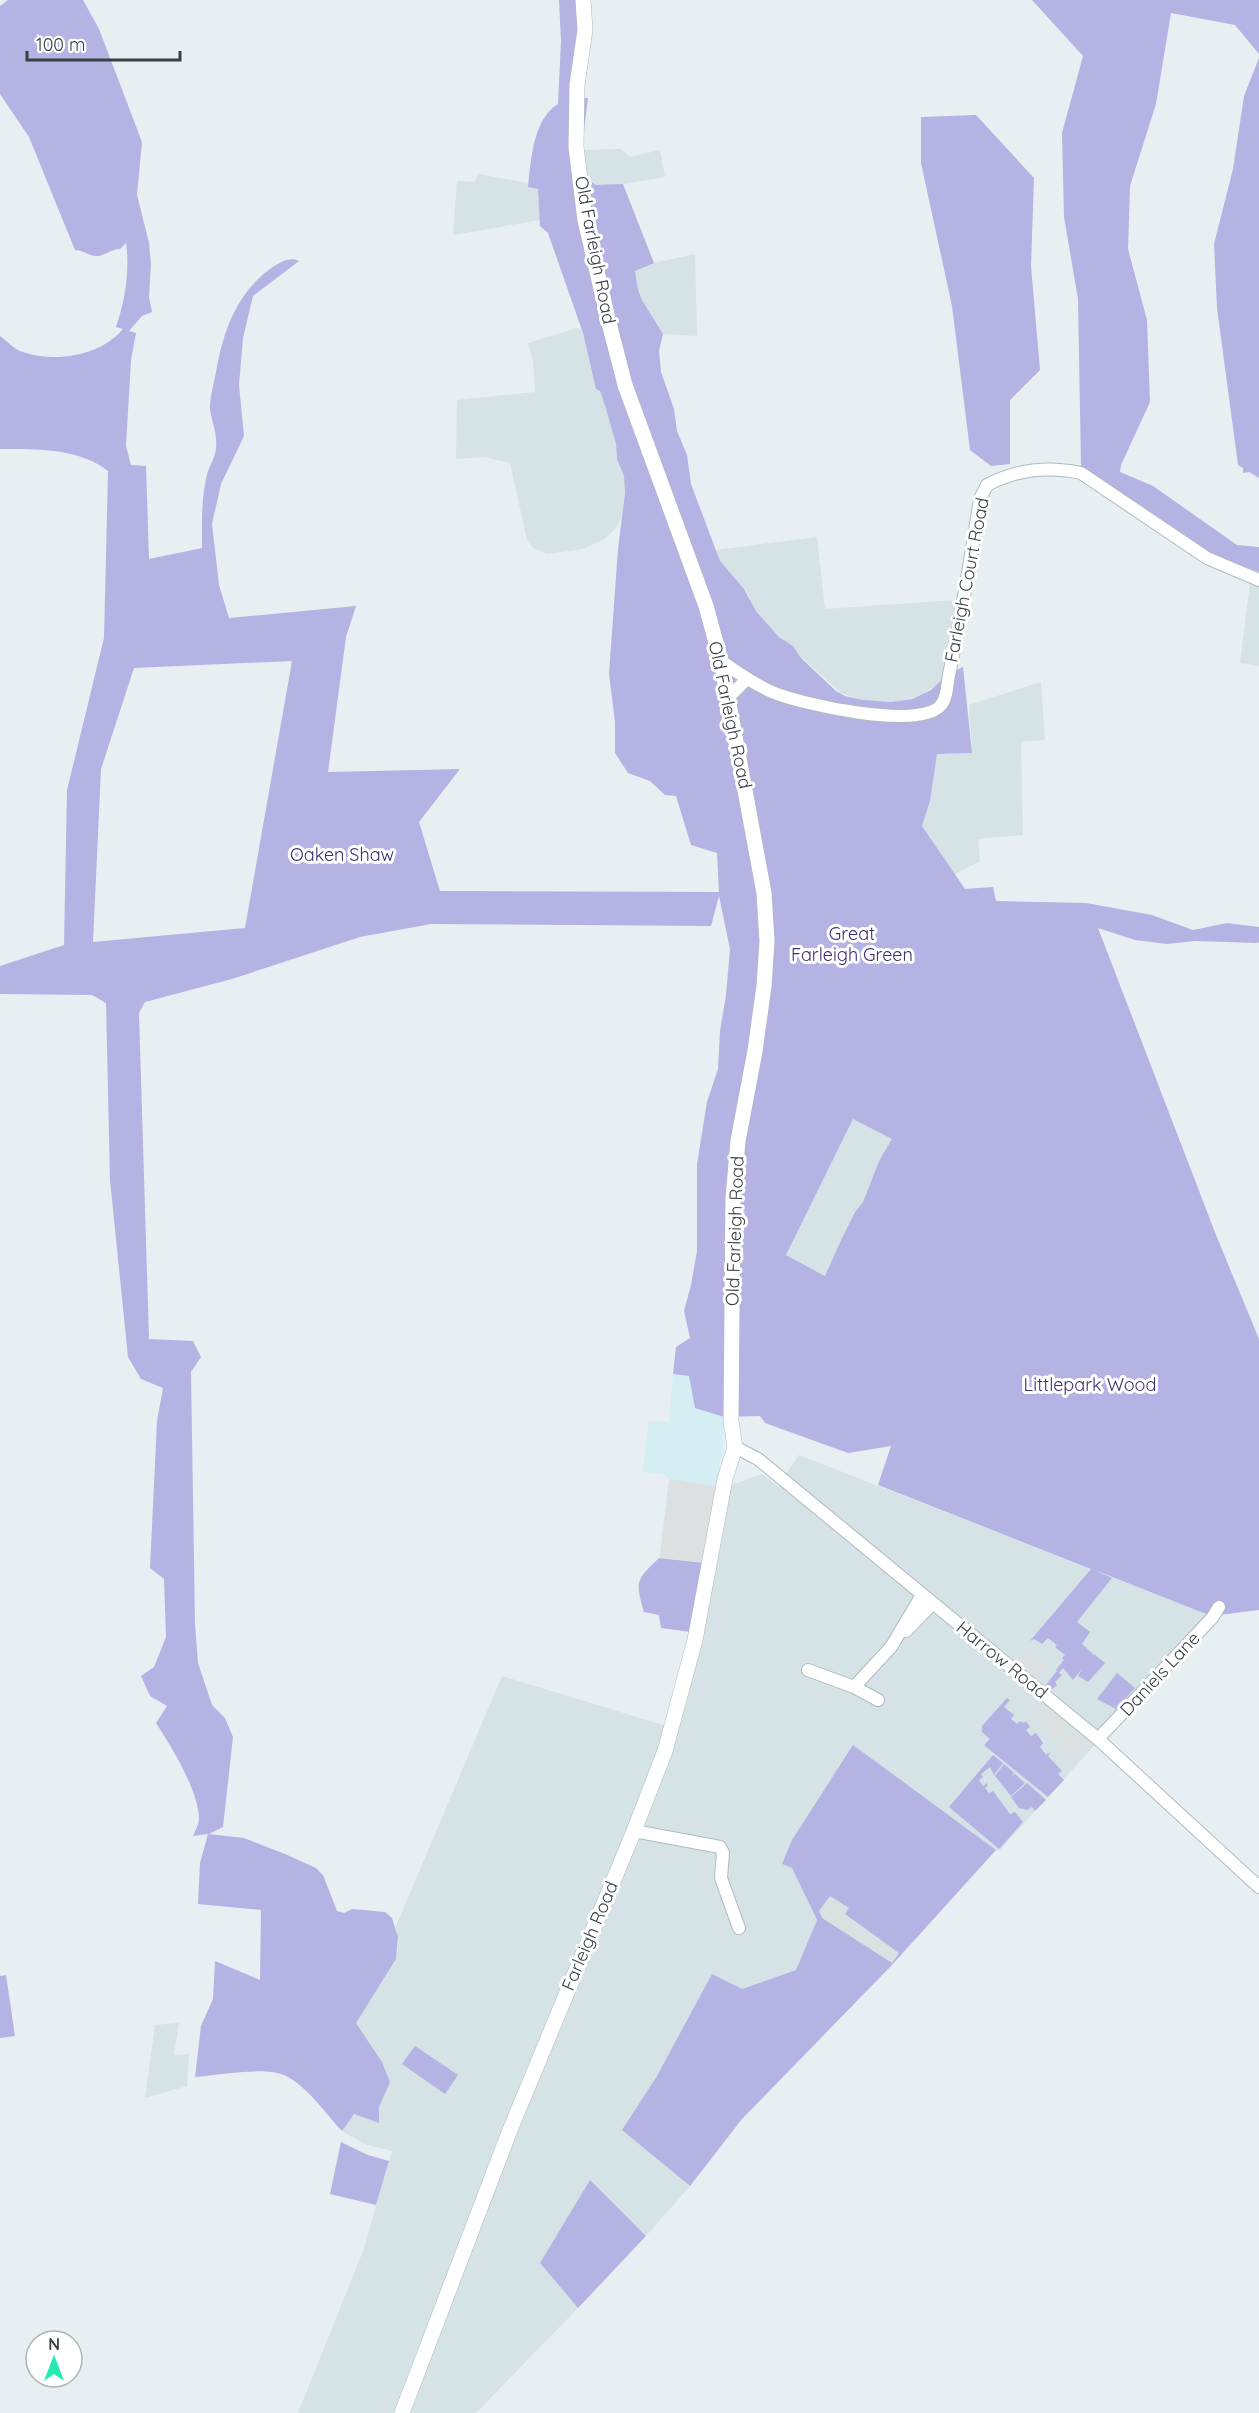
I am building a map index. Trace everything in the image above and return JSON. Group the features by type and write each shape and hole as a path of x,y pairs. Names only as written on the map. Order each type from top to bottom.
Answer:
{"street":[{"name":"Old Farleigh Road","path":"583,0 585,30 577,85 576,147 585,220 627,390 706,606 721,662 764,893 767,941 764,986 755,1051 738,1141 732,1198 731,1421 735,1447"},
{"name":"Farleigh Court Road","path":"721,662 765,689 798,702 865,714 932,713 941,705 946,695 958,637 980,499 987,485 1011,474 1030,471 1058,468 1081,473 1207,558 1259,580"},
{"path":"729,697 747,679"},
{"name":"Harrow Road","path":"735,1447 758,1459 1098,1739 1259,1887"},
{"name":"Farleigh Road","path":"402,2413 506,2140 665,1751 684,1687 705,1594 727,1468 735,1447"},
{"path":"891,1647 922,1595"},
{"path":"854,1687 933,1604"},
{"name":"Daniels Lane","path":"1098,1739 1212,1618 1219,1607"},
{"path":"808,1670 854,1687 878,1700"},
{"path":"634,1831 720,1847 723,1852 721,1878 739,1928"}],"shaded area":[{"path":"621,149 630,157 660,150 665,177 600,186 591,182 585,175 582,150"},
{"path":"478,174 528,183 528,187 538,188 540,220 453,235 457,181 475,182"},
{"path":"695,254 697,336 663,334 642,300 635,271 649,264"},
{"path":"577,328 582,330 596,389 600,391 606,409 616,444 617,459 624,476 622,517 616,528 605,539 583,549 547,554 533,548 527,540 510,463 485,457 456,459 457,400 535,392 533,361 528,343"},
{"path":"817,537 825,609 956,600 954,628 945,678 939,684 920,695 897,702 865,701 841,693 800,656 792,645 784,641 753,607 747,592 721,564 716,550"},
{"path":"1250,584 1259,586 1259,666 1240,663"},
{"path":"1041,682 1045,740 1021,742 1023,835 978,839 980,861 954,875 922,826 929,803 937,754 972,753 969,705"},
{"path":"853,1119 893,1139 879,1161 863,1202 855,1212 842,1238 826,1276 786,1255"},
{"path":"673,1374 689,1376 724,1417 723,1448 716,1484 718,1487 659,1558 669,1479 664,1474 642,1472 649,1421 669,1422"},
{"path":"799,1455 1211,1616 1000,1850 782,1864 792,1868 817,1920 796,1970 742,1989 657,2076 623,2130 690,2186 646,2236 590,2181 540,2263 578,2308 476,2413 298,2413 363,2251 392,2151 367,2145 342,2131 353,2114 379,2107 389,2082 382,2062 356,2023 396,1959 398,1946 396,1926 502,1676 676,1729 726,1487 762,1474 778,1486"},
{"path":"669,1479 718,1487 706,1563 660,1558"},
{"path":"1027,1650 1033,1655 1027,1663 1037,1658 1047,1664 1037,1680 1017,1663"},
{"path":"1042,1703 1068,1723 1062,1736 1055,1742 1035,1718 1027,1723 1026,1721"},
{"path":"1074,1729 1093,1745 1088,1751 1084,1748 1073,1761 1069,1756 1075,1746 1065,1756 1057,1745"},
{"path":"830,1896 849,1908 845,1914 899,1953 892,1963 822,1918 819,1911"},
{"path":"179,2023 174,2055 189,2054 187,2086 145,2098 155,2025"}],"green space":[{"path":"8,0 83,0 99,29 142,142 137,195 149,243 151,264 149,297 152,312 142,316 129,331 136,333 131,360 126,446 131,465 146,466 149,559 202,548 204,493 216,449 210,400 227,328 240,302 258,279 281,263 292,259 299,261 253,296 243,338 239,385 244,436 221,484 212,524 219,585 229,618 356,606 346,637 328,772 460,769 419,822 440,891 719,892 717,853 691,845 676,796 665,795 650,781 628,773 615,753 615,722 609,674 618,549 625,493 624,476 617,459 616,444 606,409 600,391 596,389 583,333 548,233 540,226 538,189 528,187 532,153 538,130 543,120 558,104 561,41 559,0 578,0 583,98 588,98 583,145 585,169 589,178 596,185 623,184 654,263 635,271 638,290 663,334 659,351 661,372 674,409 677,431 687,455 691,484 720,561 744,589 756,611 779,637 793,646 801,658 836,691 845,696 892,702 912,699 931,690 948,674 963,667 972,753 937,754 930,801 922,826 965,889 993,887 996,901 1086,903 1152,915 1193,930 1227,923 1259,927 1259,942 1257,943 1195,941 1167,944 1135,940 1098,928 1216,1235 1259,1339 1259,1610 1211,1616 1092,1569 1112,1578 1077,1622 1090,1632 1082,1644 1105,1663 1088,1682 1078,1676 1082,1669 1073,1680 1063,1668 1059,1673 1062,1675 1055,1682 1057,1685 1050,1691 1045,1686 1057,1671 1065,1655 1048,1638 1042,1644 1034,1639 1030,1641 1091,1569 878,1485 891,1446 848,1453 765,1423 760,1416 724,1417 695,1408 689,1376 673,1374 676,1347 690,1338 684,1311 697,1251 697,1164 707,1102 718,1069 720,1031 726,995 730,949 719,896 711,926 431,924 360,937 232,979 145,1002 139,1013 149,1339 193,1341 201,1357 191,1372 195,1624 198,1663 212,1705 225,1718 233,1737 223,1827 209,1834 244,1838 316,1868 323,1875 337,1911 344,1913 352,1909 385,1912 392,1918 398,1937 396,1959 356,2023 382,2062 390,2082 379,2107 379,2123 354,2114 342,2131 309,2094 294,2081 278,2073 255,2071 195,2077 201,2026 213,1999 215,1961 260,1980 261,1910 198,1904 200,1863 208,1834 193,1836 199,1819 194,1795 183,1769 156,1723 167,1706 150,1696 141,1676 154,1667 166,1637 164,1579 150,1568 157,1421 163,1388 141,1379 128,1357 110,1180 106,1003 92,995 0,994 0,966 64,945 67,790 104,638 108,471 97,463 57,451 0,449 0,336 20,351 49,357 77,355 103,346 123,329 116,327 124,296 127,265 126,243 120,249 98,256 75,250 29,137 0,94 0,6","holes":["292,661 245,928 93,942 101,769 134,668","853,1119 892,1139 879,1161 863,1202 855,1212 825,1276 786,1255"]},
{"path":"1032,0 1259,0 1259,54 1235,25 1171,13 1156,104 1130,186 1128,249 1147,320 1150,402 1121,465 1120,472 1153,486 1237,545 1259,547 1259,572 1202,551 1119,495 1081,466 1078,299 1064,217 1062,133 1083,56"},
{"path":"1259,58 1259,478 1249,472 1243,473 1243,468 1238,465 1217,308 1214,244 1233,169 1244,96"},
{"path":"976,115 1034,178 1031,266 1040,370 1010,400 1010,464 991,466 970,450 952,306 921,163 921,117"},
{"path":"659,1558 706,1563 691,1632 661,1628 659,1615 644,1612 639,1594 640,1582 646,1571"},
{"path":"1117,1673 1135,1688 1116,1709 1097,1699"},
{"path":"1007,1698 1010,1700 1004,1707 1014,1715 1011,1719 1017,1724 1020,1721 1024,1723 1026,1721 1030,1727 1026,1730 1031,1736 1036,1733 1043,1743 1040,1747 1046,1755 1050,1752 1048,1756 1062,1771 1058,1774 1064,1780 1048,1797 984,1745 990,1739 982,1732 982,1726"},
{"path":"853,1745 996,1850 891,1966 742,2119 690,2186 622,2130 657,2076 712,1974 742,1989 796,1970 817,1920 792,1868 782,1864 792,1840"},
{"path":"993,1755 1003,1763 994,1775 990,1767 981,1774 983,1777 979,1780 983,1786 987,1783 985,1788 989,1793 993,1791 1010,1814 1015,1812 1023,1822 999,1849 949,1807"},
{"path":"1004,1764 1014,1773 1011,1777 1015,1774 1025,1783 1011,1796 995,1776"},
{"path":"1027,1783 1046,1800 1035,1811 1032,1807 1027,1810 1019,1808 1011,1797"},
{"path":"6,1975 15,2036 0,2038 0,1976"},
{"path":"415,2046 458,2075 445,2094 402,2064"},
{"path":"341,2142 368,2155 389,2161 376,2205 330,2194"},
{"path":"590,2180 646,2236 578,2308 540,2263"}],"park label":[{"name":"Oaken Shaw","path":"342,855"},
{"name":"Great Farleigh Green","path":"852,944"},
{"name":"Littlepark Wood","path":"1090,1385"}]}
